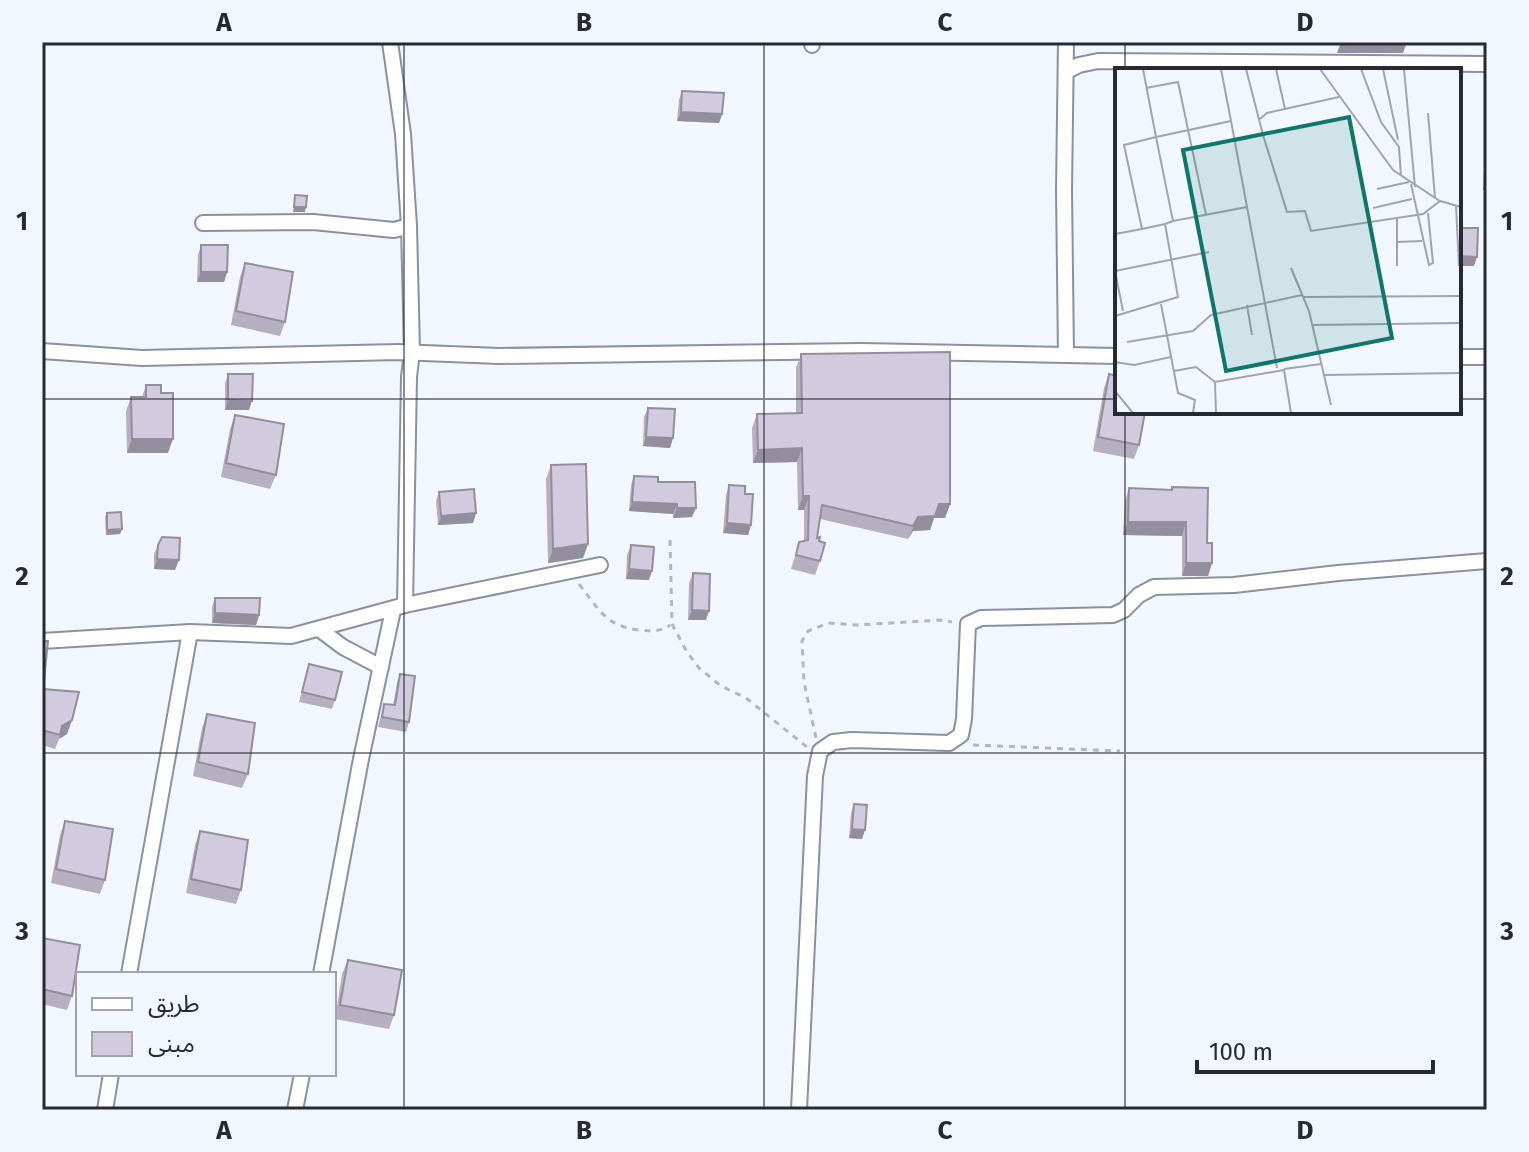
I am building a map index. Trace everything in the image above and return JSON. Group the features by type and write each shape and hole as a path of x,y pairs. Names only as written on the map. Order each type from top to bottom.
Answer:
{"street":[{"path":"321,972 381,667 399,608 412,352 403,134 390,42"},
{"path":"1066,42 1066,355"},
{"path":"1067,71 1098,61 1487,64"},
{"path":"203,223 313,222 394,230 409,226"},
{"path":"42,351 142,358 412,352 499,356 861,351 1115,356"},
{"path":"1461,357 1487,357"},
{"path":"799,1110 815,776 820,751 833,742 949,743 961,735 968,624 981,618 1113,615 1154,587 1234,585 1487,561"},
{"path":"42,641 190,632 291,636 399,608 600,565"},
{"path":"319,629 343,647 381,667"},
{"path":"129,972 190,632"},
{"path":"105,1110 111,1076"},
{"path":"295,1110 302,1076"}],"path":[{"path":"670,540 672,624 699,668 721,686 754,704 819,757"},
{"path":"563,573 580,585 605,618 622,628 662,631 672,624"},
{"path":"819,757 804,682 802,641 808,631 828,623 857,625 941,620 968,624"},
{"path":"954,740 1016,748 1120,751"}],"building":[{"path":"682,91 724,93 722,114 681,112"},
{"path":"295,195 307,196 306,207 294,207"},
{"path":"1461,228 1478,228 1477,257 1461,256"},
{"path":"201,245 228,245 227,272 201,272"},
{"path":"245,263 293,272 285,322 236,311"},
{"path":"950,352 950,504 939,504 935,516 918,517 913,526 822,505 817,538 820,537 819,541 825,543 820,561 796,555 799,542 808,540 809,496 803,496 802,448 758,450 757,414 802,413 801,354"},
{"path":"228,374 253,374 252,401 228,400"},
{"path":"1109,374 1115,376 1115,414 1145,414 1139,445 1098,437"},
{"path":"146,385 161,385 161,393 173,393 173,439 132,439 131,397 146,397"},
{"path":"648,408 675,409 673,438 646,437"},
{"path":"235,415 284,424 276,475 226,463"},
{"path":"586,464 588,544 553,549 551,465"},
{"path":"634,476 658,477 658,482 695,482 696,508 632,502"},
{"path":"729,485 745,486 745,494 753,494 751,525 727,523"},
{"path":"1172,487 1208,488 1207,543 1212,543 1212,563 1186,563 1186,522 1128,522 1129,488 1172,490"},
{"path":"474,489 476,513 441,516 439,492"},
{"path":"121,512 122,529 107,530 107,513"},
{"path":"162,537 180,538 179,560 157,559"},
{"path":"631,545 654,547 652,571 629,569"},
{"path":"693,573 710,574 709,611 692,610"},
{"path":"215,598 260,598 259,615 215,613"},
{"path":"42,641 48,641 43,689 79,692 72,720 62,726 60,735 42,730"},
{"path":"309,664 342,672 335,700 302,692"},
{"path":"400,674 415,676 409,722 382,717 384,704 395,705"},
{"path":"207,714 255,723 248,774 198,762"},
{"path":"854,804 867,805 865,830 852,829"},
{"path":"65,821 113,829 105,880 56,869"},
{"path":"200,831 248,840 241,890 191,879"},
{"path":"42,938 80,945 72,996 42,989"},
{"path":"348,960 402,970 394,1015 340,1005"}]}
